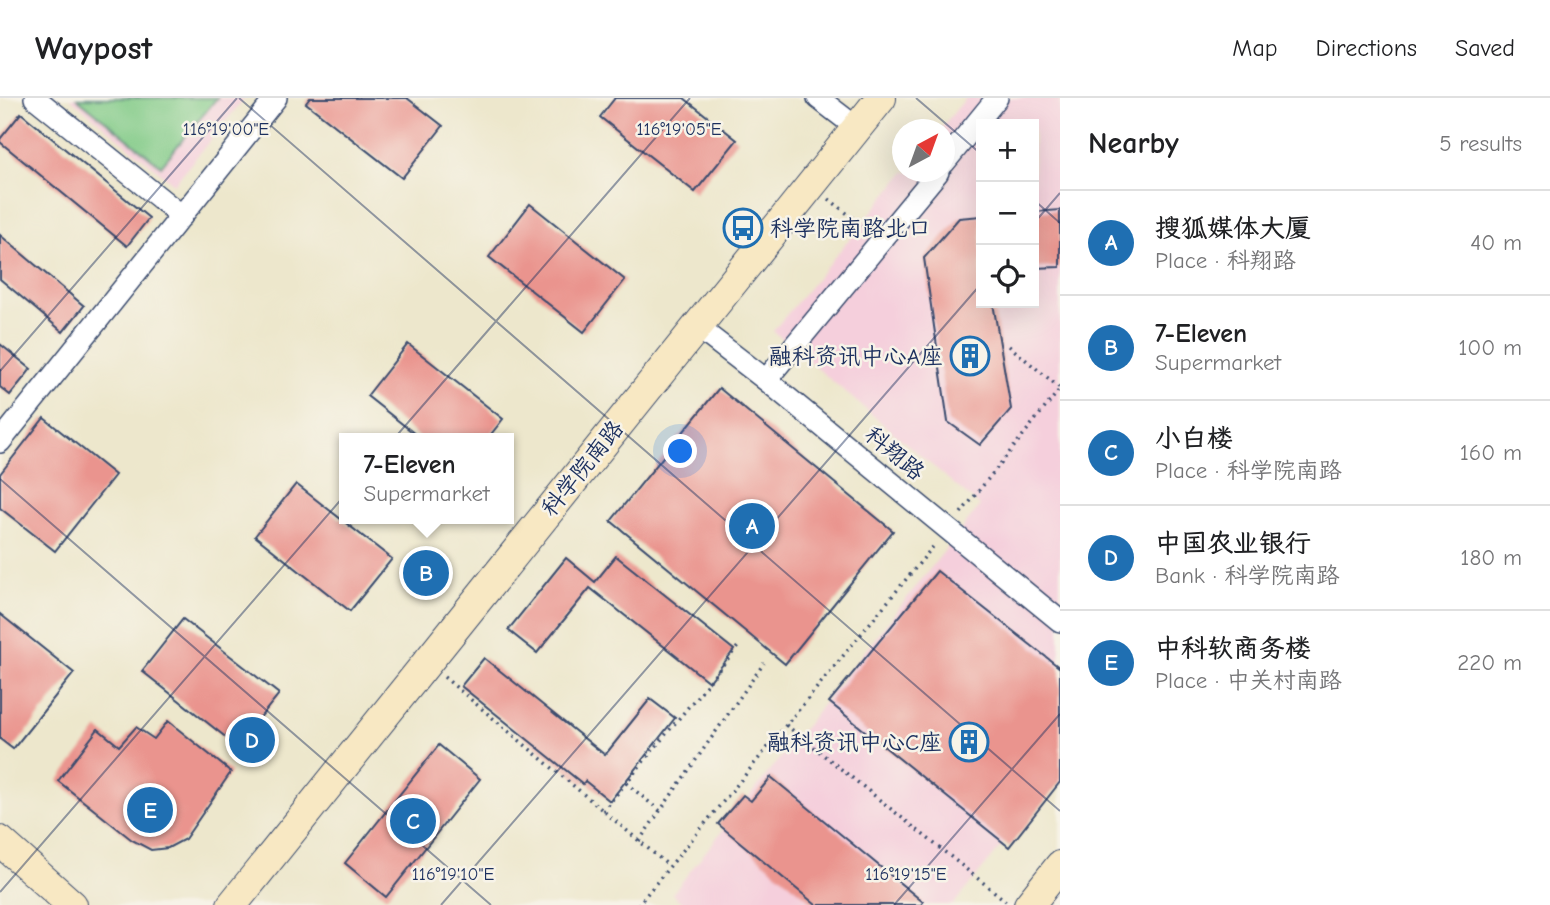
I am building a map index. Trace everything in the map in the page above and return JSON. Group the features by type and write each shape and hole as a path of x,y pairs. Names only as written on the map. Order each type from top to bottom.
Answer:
{"street":[{"path":"35,98 182,216"},
{"path":"0,442 276,98"},
{"path":"818,98 857,128"},
{"name":"科学院南路","path":"232,905 881,98"},
{"path":"955,150 998,98"},
{"path":"766,380 930,182"},
{"name":"科翔路","path":"696,326 766,380 1060,621"},
{"path":"0,842 72,905"},
{"path":"1029,905 1060,866"}],"path":[{"path":"811,185 882,240"},
{"path":"638,905 947,530 1060,388 1009,346"},
{"path":"603,810 740,644"},
{"path":"427,663 670,867"},
{"path":"639,841 764,663"},
{"path":"786,725 1012,905"},
{"path":"626,783 660,811"}],"shaded area":[{"path":"70,98 245,98 174,184"},
{"path":"966,98 1060,98 1060,775 953,905 685,905 672,894 980,506 773,331 897,182 955,182 955,119 948,119"}],"green space":[{"path":"77,98 217,98 161,166"}],"building":[{"path":"310,98 407,98 443,126 402,178 306,103"},
{"path":"615,98 684,98 737,140 695,192 600,117"},
{"path":"21,113 149,218 127,246 0,142"},
{"path":"530,204 625,280 584,332 489,257"},
{"path":"1060,210 1060,267 1039,268 1039,212"},
{"name":"融科资讯中心A座","path":"976,216 976,308 994,308 1011,409 980,445 948,422 924,258 959,218"},
{"path":"0,235 84,306 63,332 0,279"},
{"path":"0,344 31,369 10,395 0,387"},
{"path":"408,344 503,419 492,433 414,433 367,396"},
{"path":"719,388 893,531 785,664 611,521"},
{"path":"44,418 115,475 55,551 0,508 0,474"},
{"path":"296,484 339,518 339,524 347,524 392,559 350,611 255,536"},
{"path":"616,556 734,650 709,682 590,588 537,653 508,630 566,558 595,582"},
{"name":"融科资讯中心C座","path":"937,571 1060,668 1060,782 1009,847 829,702"},
{"path":"0,614 74,673 13,749 0,739"},
{"path":"183,619 279,694 237,746 142,671"},
{"path":"484,658 605,755 650,699 675,718 610,801 585,781 583,784 461,686"},
{"path":"168,721 231,772 185,839 168,848 151,850 132,840 58,781 98,729 119,746 136,727 154,739"},
{"path":"439,745 480,779 386,897 345,863"},
{"path":"771,777 923,902 921,905 816,905 718,824 743,795 751,801"}],"place":[{"name":"科学院南路北口","path":"743,228"},
{"name":"融科资讯中心A座","path":"970,356"},
{"name":"搜狐媒体大厦","path":"752,526"},
{"name":"7-Eleven","path":"426,573"},
{"name":"中国农业银行","path":"252,740"},
{"name":"融科资讯中心C座","path":"969,742"},
{"name":"中科软商务楼","path":"150,810"},
{"name":"小白楼","path":"413,821"}]}
